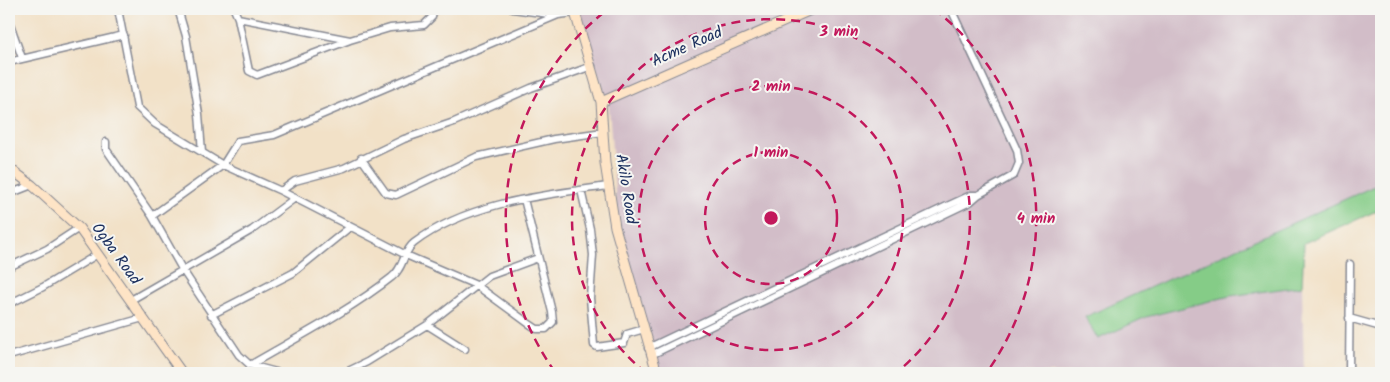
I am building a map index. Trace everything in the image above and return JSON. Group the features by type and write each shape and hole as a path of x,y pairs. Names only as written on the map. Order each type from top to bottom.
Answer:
{"street":[{"path":"118,9 137,107 155,124 223,165 281,191 406,255 476,285 537,329 549,328 553,322 552,312 524,199"},
{"path":"178,9 188,45 199,114 202,152"},
{"path":"234,9 238,18 249,71 257,75 350,40 390,28 424,25 432,17 434,9"},
{"path":"513,9 558,15"},
{"name":"Acme Road","path":"600,102 813,9"},
{"path":"650,352 949,209 975,200 978,195 1014,175 1018,169 1019,162 1011,137 951,9"},
{"path":"152,216 223,165 238,141 274,135 558,15 574,11"},
{"name":"Akilo Road","path":"574,11 592,66 600,102 608,186 615,227 657,373"},
{"path":"238,18 350,40"},
{"path":"9,21 22,58"},
{"path":"9,62 124,35"},
{"path":"281,191 296,181 344,168 361,158 404,139 454,122 531,88 592,66"},
{"path":"361,158 386,193 396,196 476,157 554,139 603,132"},
{"path":"106,142 106,149 152,216 182,270 239,355 250,365 280,373"},
{"name":"Ogba Road","path":"9,168 32,185 79,228 182,373"},
{"path":"9,194 32,185"},
{"path":"250,365 325,321 392,277 402,266 406,255 415,242 458,219 524,199 608,186"},
{"path":"581,190 590,229 593,255 590,298 594,345 597,347 621,344 625,342 627,334 644,329"},
{"path":"131,300 252,230 295,198"},
{"path":"211,315 293,273 350,227"},
{"path":"9,267 47,249 79,228"},
{"path":"9,304 43,287 98,254"},
{"path":"344,373 367,362 427,324 489,276 538,258"},
{"path":"1349,373 1350,264"},
{"path":"9,356 143,318"},
{"path":"1349,318 1381,327"},
{"path":"427,324 466,349"}],"shaded area":[{"path":"577,9 1381,9 1381,183 1085,317 1098,339 1146,317 1230,296 1302,286 1304,373 660,373 617,219 609,108"}],"green space":[{"path":"1381,183 1381,209 1304,243 1302,286 1230,296 1146,317 1098,339 1085,317"}]}
